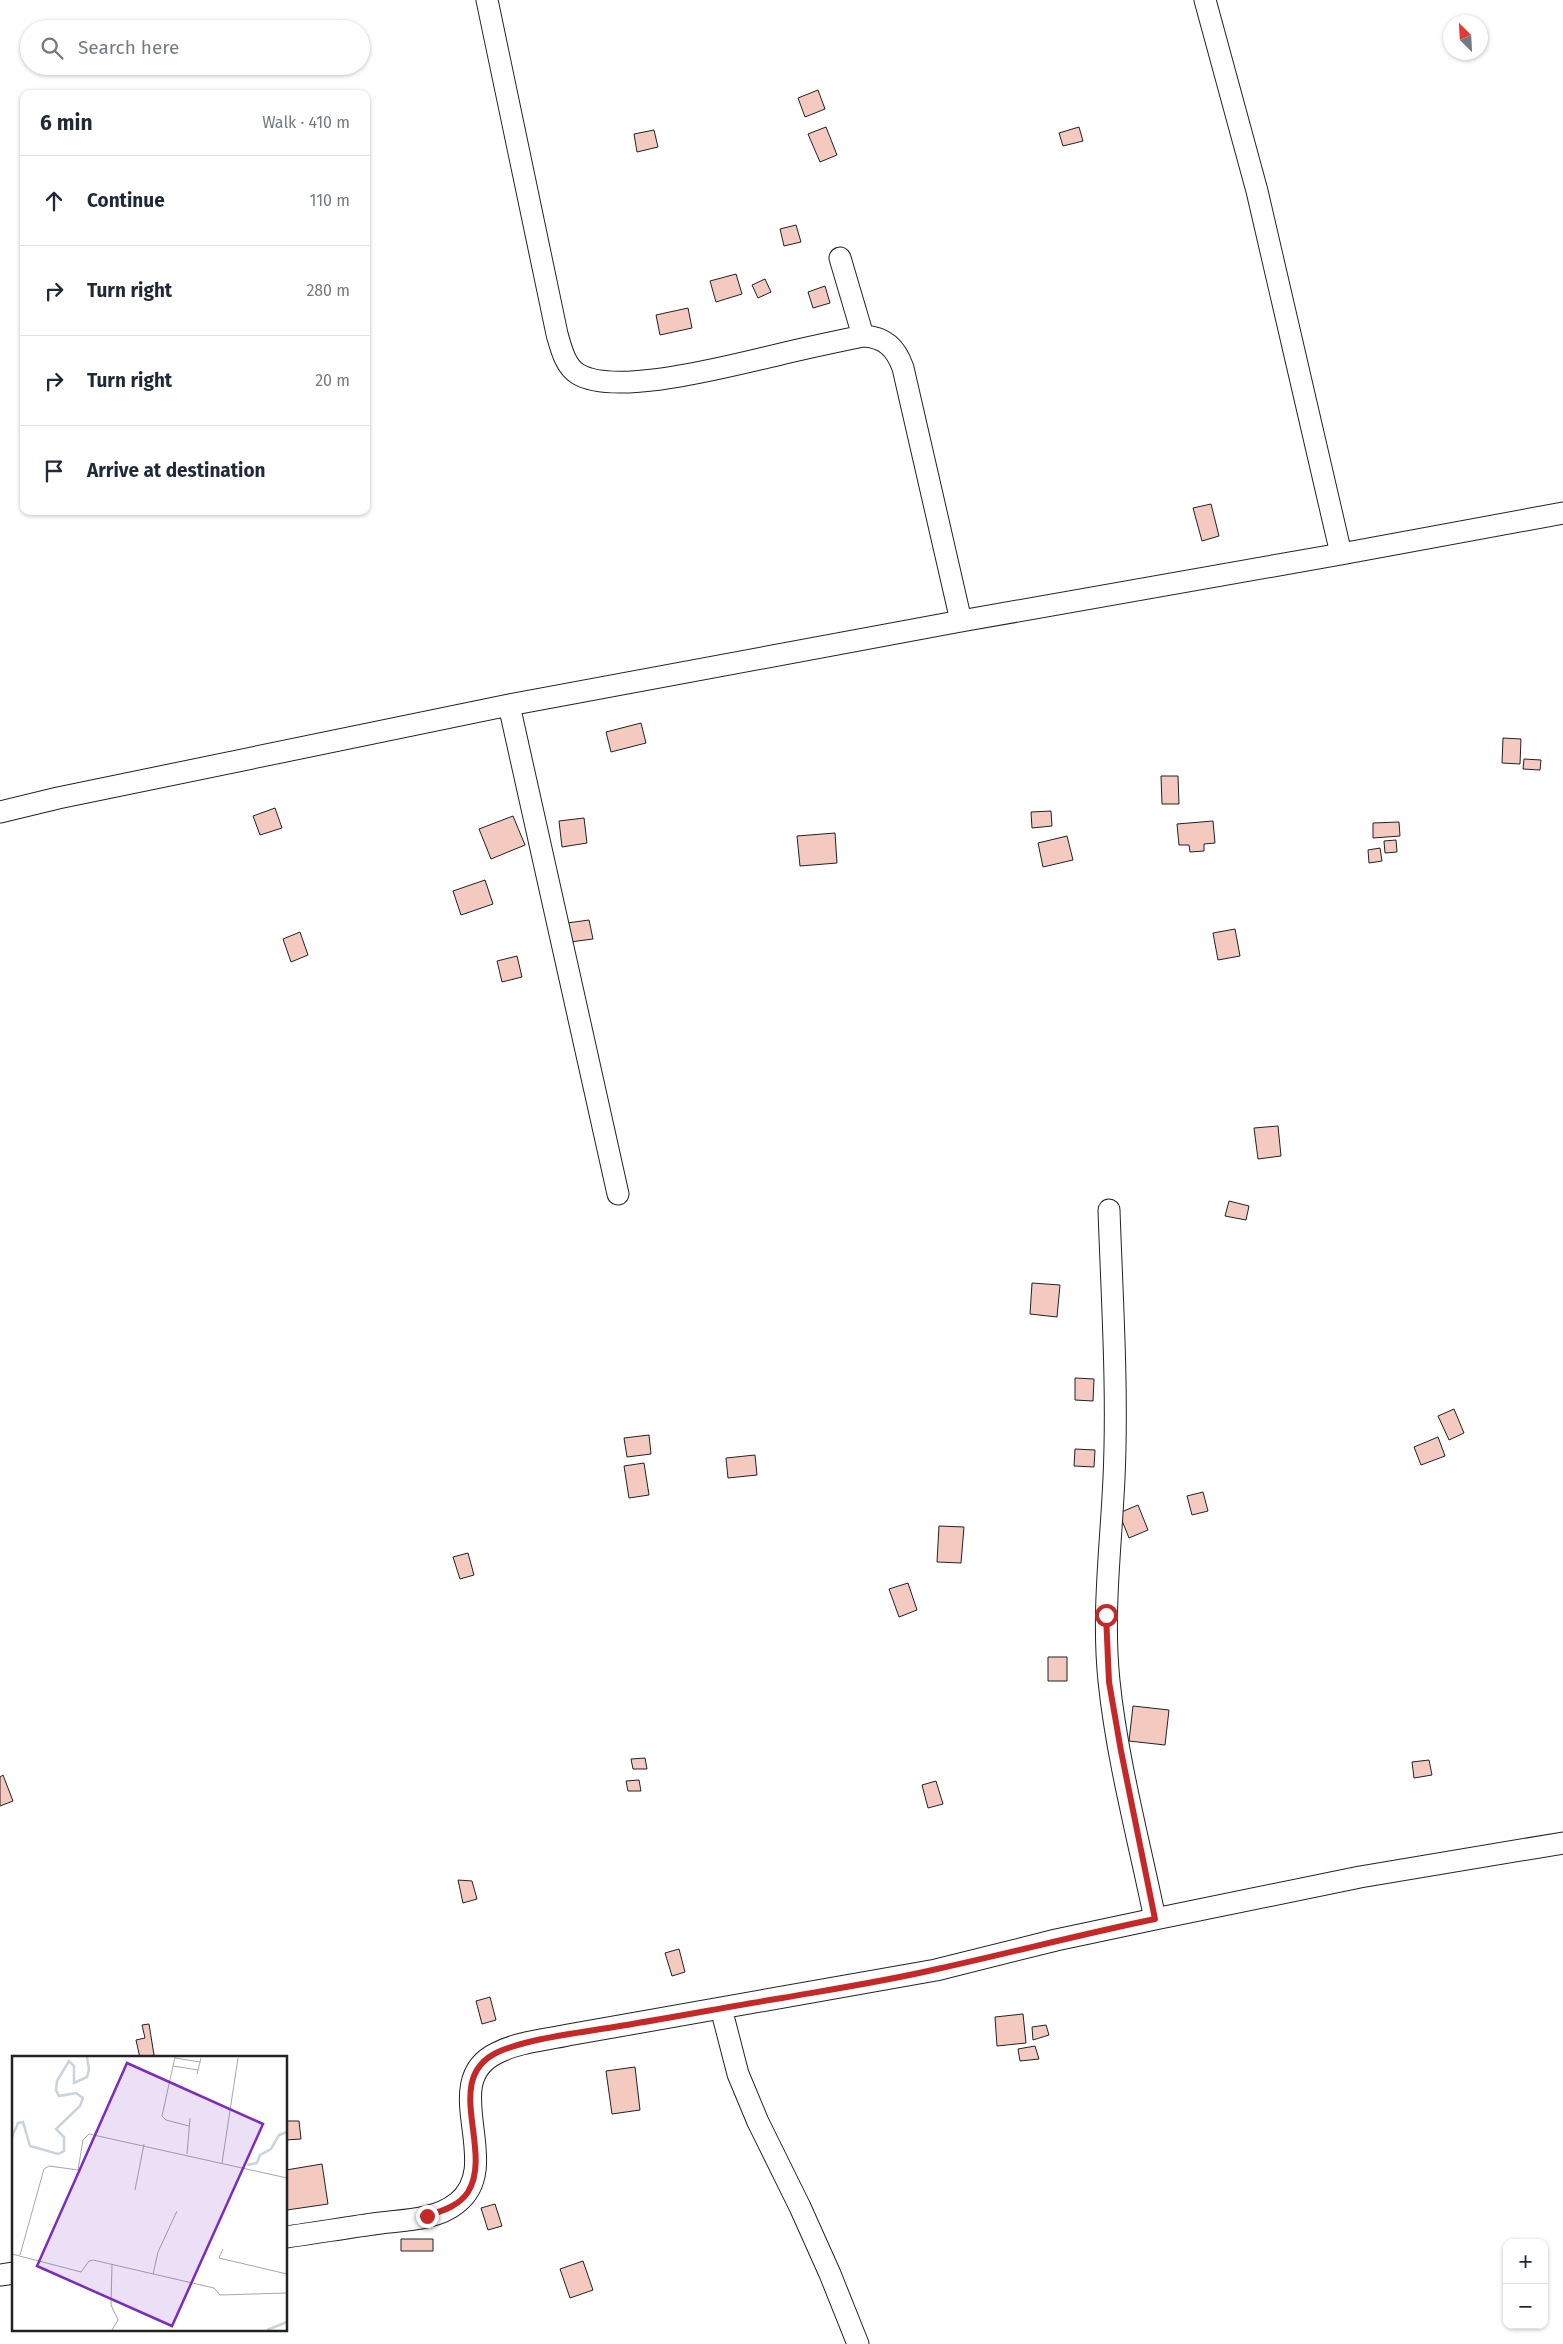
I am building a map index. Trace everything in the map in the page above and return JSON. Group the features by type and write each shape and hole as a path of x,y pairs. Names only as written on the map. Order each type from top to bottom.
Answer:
{"street":[{"path":"487,0 557,334 565,359 576,374 592,380 612,383 686,376 863,336 875,336 885,341 893,348 903,368 962,621"},
{"path":"1205,0 1257,191 1341,554"},
{"path":"840,258 863,336"},
{"path":"0,812 58,798 510,705 1563,512"},
{"path":"510,705 618,1194"},
{"path":"1109,1210 1115,1366 1114,1478 1106,1615 1109,1682 1155,1919"},
{"path":"288,2237 427,2216 457,2204 468,2193 474,2177 476,2154 471,2085 476,2072 484,2062 497,2053 568,2035 936,1970 1056,1940 1360,1877 1563,1843"},
{"path":"721,2008 738,2074 758,2122 800,2207 830,2274 858,2344"}],"building":[{"path":"818,90 825,109 805,117 798,98"},
{"path":"826,127 837,155 820,162 808,134"},
{"path":"1079,127 1083,141 1063,146 1059,133"},
{"path":"654,130 658,147 637,152 634,134"},
{"path":"796,225 801,242 784,246 780,229"},
{"path":"736,274 742,294 716,302 710,281"},
{"path":"765,279 771,292 758,298 752,285"},
{"path":"825,286 830,303 813,308 808,292"},
{"path":"688,308 692,328 660,335 656,315"},
{"path":"1211,504 1219,536 1202,541 1193,508"},
{"path":"641,723 646,743 611,752 606,732"},
{"path":"1503,738 1521,739 1520,764 1502,763"},
{"path":"1524,759 1541,760 1540,770 1523,769"},
{"path":"1161,776 1178,776 1179,804 1162,804"},
{"path":"275,808 282,828 260,835 253,816"},
{"path":"1051,811 1052,826 1032,828 1031,812"},
{"path":"513,816 525,845 491,859 479,829"},
{"path":"584,818 587,843 562,847 559,821"},
{"path":"1213,821 1215,843 1204,844 1204,851 1190,852 1189,845 1179,845 1177,824"},
{"path":"1399,822 1400,836 1373,838 1373,823"},
{"path":"835,833 837,863 800,866 797,836"},
{"path":"1067,836 1073,860 1043,867 1038,843"},
{"path":"1396,840 1397,852 1385,853 1384,841"},
{"path":"1380,848 1382,861 1369,863 1368,850"},
{"path":"485,880 493,904 461,915 453,891"},
{"path":"589,920 593,939 570,942 567,923"},
{"path":"1235,929 1240,956 1218,960 1213,933"},
{"path":"300,932 308,955 291,962 283,939"},
{"path":"517,956 522,977 502,982 497,961"},
{"path":"1278,1126 1281,1156 1258,1159 1254,1128"},
{"path":"1229,1201 1249,1206 1246,1220 1225,1216"},
{"path":"1032,1283 1060,1285 1057,1317 1030,1314"},
{"path":"1075,1378 1094,1379 1093,1401 1075,1400"},
{"path":"1454,1409 1464,1433 1449,1440 1438,1416"},
{"path":"649,1435 651,1454 627,1457 624,1438"},
{"path":"1438,1437 1445,1456 1421,1465 1414,1447"},
{"path":"1075,1449 1095,1450 1094,1467 1074,1466"},
{"path":"755,1455 757,1475 728,1478 726,1458"},
{"path":"644,1463 649,1495 629,1498 624,1466"},
{"path":"1203,1492 1208,1511 1192,1515 1187,1496"},
{"path":"1138,1505 1148,1530 1129,1538 1119,1513"},
{"path":"939,1526 964,1527 961,1563 937,1562"},
{"path":"468,1553 474,1575 460,1579 453,1557"},
{"path":"908,1583 917,1610 899,1617 889,1589"},
{"path":"1048,1657 1067,1657 1067,1681 1048,1681"},
{"path":"1133,1706 1169,1710 1165,1745 1129,1741"},
{"path":"645,1758 647,1769 633,1769 631,1759"},
{"path":"1429,1760 1432,1775 1414,1778 1412,1762"},
{"path":"3,1775 13,1801 0,1806 0,1777"},
{"path":"639,1780 641,1791 628,1791 626,1781"},
{"path":"936,1781 943,1804 928,1808 922,1785"},
{"path":"458,1880 472,1881 477,1899 463,1903"},
{"path":"679,1949 685,1972 672,1976 665,1953"},
{"path":"490,1997 496,2020 482,2024 476,2001"},
{"path":"1023,2014 1026,2043 997,2046 995,2017"},
{"path":"149,2024 154,2055 140,2056 136,2040 145,2038 142,2025"},
{"path":"1046,2025 1049,2035 1033,2040 1032,2027"},
{"path":"1035,2046 1039,2059 1020,2061 1018,2049"},
{"path":"635,2067 640,2110 612,2114 606,2071"},
{"path":"288,2121 299,2121 301,2139 288,2140"},
{"path":"322,2164 328,2204 288,2210 288,2170"},
{"path":"495,2204 502,2226 488,2230 481,2208"},
{"path":"401,2239 433,2239 433,2251 401,2251"},
{"path":"583,2261 593,2290 570,2298 560,2269"}],"route":[{"path":"427,2216 444,2211 457,2204 468,2193 474,2177 476,2154 470,2099 471,2085 476,2072 484,2062 497,2053 516,2046 568,2035 936,1970 1056,1940 1155,1919 1109,1682 1106,1615"}]}
